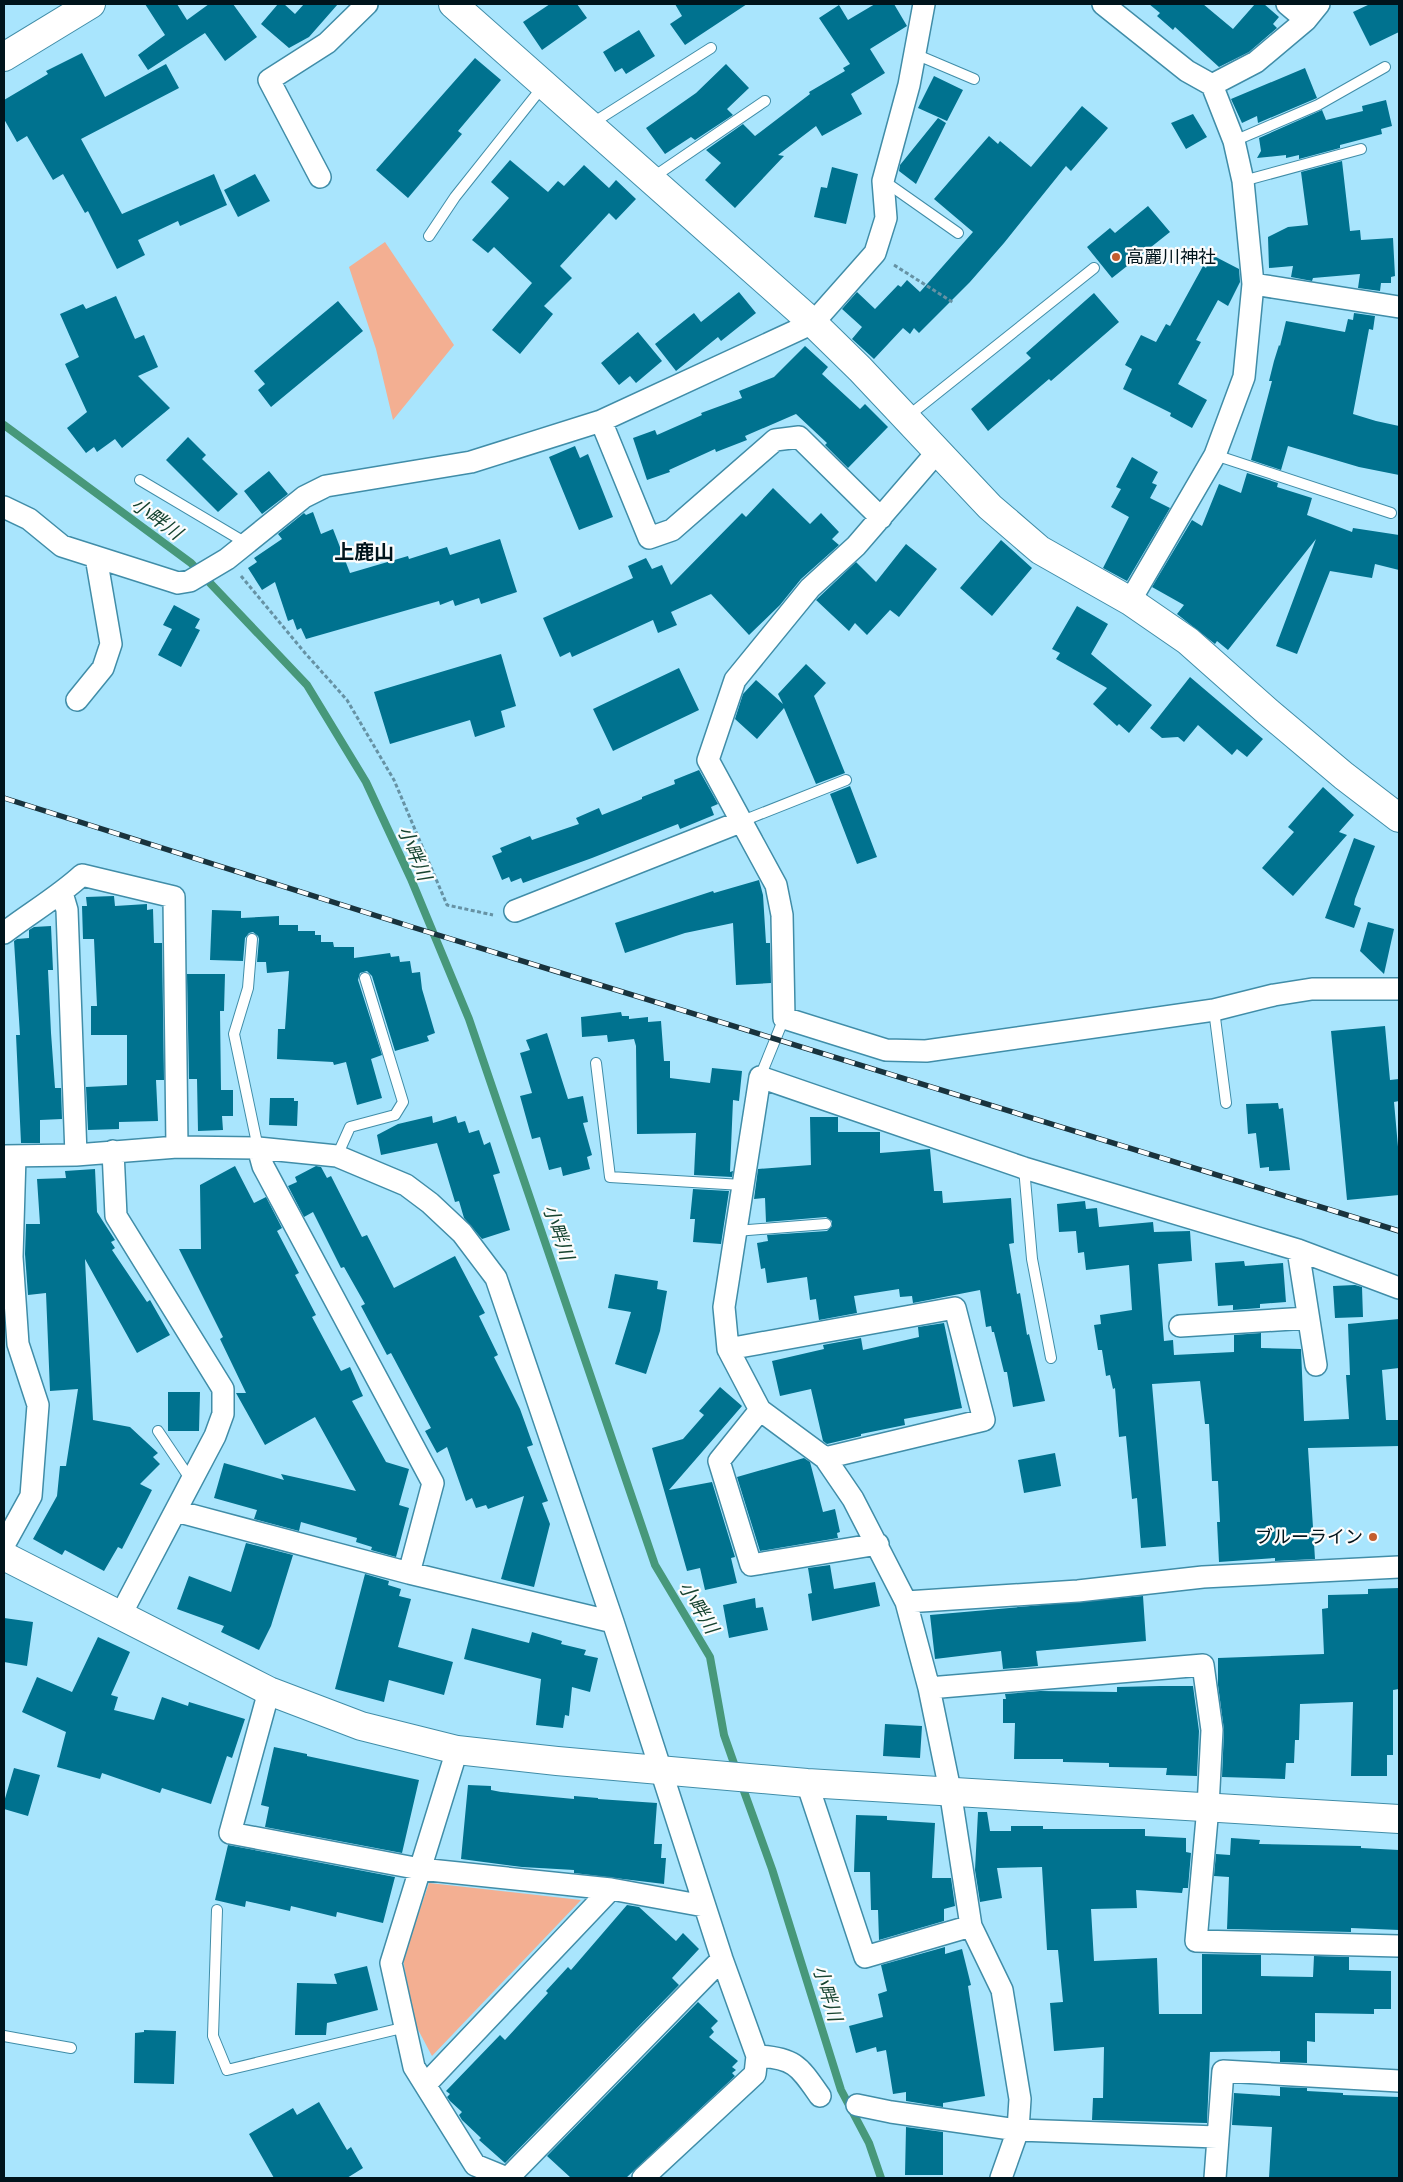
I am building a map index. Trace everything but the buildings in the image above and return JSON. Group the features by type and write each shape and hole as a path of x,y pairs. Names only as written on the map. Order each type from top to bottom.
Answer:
{"street":[{"path":"4,58 91,4"},
{"path":"320,177 269,80 327,43 367,4"},
{"path":"453,4 652,178 813,323 860,369 990,507 1040,550 1130,601 1188,641 1344,776 1399,818"},
{"path":"4,507 29,519 62,546 178,583 190,581 246,543 304,497 326,486 472,462 601,421 813,323 875,253 886,218 883,181 909,84 924,4"},
{"path":"1103,4 1187,71 1212,85 1234,141 1243,181 1253,284 1244,378 1215,455 1130,601"},
{"path":"1287,4 1306,20"},
{"path":"1212,85 1256,62 1306,20 1319,4"},
{"path":"1253,284 1399,307"},
{"path":"601,421 649,538 672,530 775,440 799,437 881,518"},
{"path":"937,452 856,546 810,588 735,680 708,760 740,822 776,885 782,915 784,1018 886,1050 926,1051 1214,1010 1274,995 1312,989 1399,989"},
{"path":"77,700 103,668 111,644 96,557"},
{"path":"515,911 740,822"},
{"path":"4,933 62,893 82,875 174,896 177,1147"},
{"path":"62,893 67,910 76,1155"},
{"path":"1001,2178 1018,2130 1020,2099 1002,1990 971,1926 950,1790 929,1688 906,1602 878,1544 853,1499 825,1458 760,1410 728,1349 724,1307 760,1077 1024,1168 1298,1250 1399,1288"},
{"path":"4,1545 31,1496 38,1405 18,1344 12,1257 9,1156 76,1155 177,1147 258,1148 337,1156 406,1185 430,1202 462,1233 496,1278 613,1622 668,1770 704,1906 757,2056 754,2074 643,2178"},
{"path":"258,1148 263,1166 433,1483 409,1573"},
{"path":"113,1151 116,1216 223,1389 223,1414 192,1481 120,1616"},
{"path":"1298,1250 1316,1365"},
{"path":"728,1349 955,1308 984,1420 825,1458"},
{"path":"1180,1326 1308,1318"},
{"path":"760,1410 719,1461 751,1565 878,1544"},
{"path":"176,1511 409,1573 613,1622"},
{"path":"4,1556 269,1691 361,1726 457,1750 799,1782 1399,1819"},
{"path":"906,1602 1078,1591 1203,1577 1399,1567"},
{"path":"929,1688 1203,1665 1212,1730 1208,1807 1196,1942 1399,1946"},
{"path":"269,1691 230,1833 420,1869 610,1889 704,1906"},
{"path":"457,1750 391,1964 414,2067 426,2084 471,2171 507,2178 722,1960"},
{"path":"799,1782 865,1957 971,1926"},
{"path":"426,2084 610,1889"},
{"path":"757,2056 780,2057 802,2070 820,2096"},
{"path":"1214,2178 1223,2071 1399,2081"},
{"path":"857,2105 891,2112 1018,2130 1217,2137"}],"lane":[{"path":"591,124 711,48"},
{"path":"915,54 974,79"},
{"path":"1234,141 1318,105 1385,67"},
{"path":"429,236 455,197 544,84"},
{"path":"652,178 765,101"},
{"path":"1243,181 1361,149"},
{"path":"883,181 958,233"},
{"path":"905,418 1094,268"},
{"path":"1215,455 1391,513"},
{"path":"140,480 246,543"},
{"path":"740,822 846,780"},
{"path":"252,939 248,988 234,1034 258,1148"},
{"path":"337,1156 350,1127 395,1115 403,1102 365,978"},
{"path":"1214,1010 1226,1103"},
{"path":"760,1077 784,1018"},
{"path":"596,1063 610,1178 742,1185"},
{"path":"1024,1168 1032,1259 1051,1358"},
{"path":"736,1231 826,1224"},
{"path":"158,1431 192,1481"},
{"path":"217,1910 213,2036 227,2070 406,2027"},
{"path":"4,2036 71,2048"}],"path":[{"path":"875,253 954,303"},
{"path":"252,590 347,700 394,780 447,905 492,915 515,911"}],"shaded area":[{"path":"385,242 454,345 393,420 376,349 349,267"},
{"path":"429,1883 581,1900 432,2056 414,2022 403,1959"}],"waterway":[{"name":"小畔川","path":"4,425 191,563 307,685 366,782 411,879 469,1019 655,1565 710,1657 724,1735 737,1772"},
{"name":"小畔川","path":"741,1783 772,1869 841,2090 869,2143 881,2178"}],"railway":[{"path":"4,798 412,927 1399,1231"}],"place":[{"name":"高麗川神社","path":"1116,257"},
{"name":"ブルーライン","path":"1373,1537"}],"district":[{"name":"上鹿山","path":"364,552"}]}
